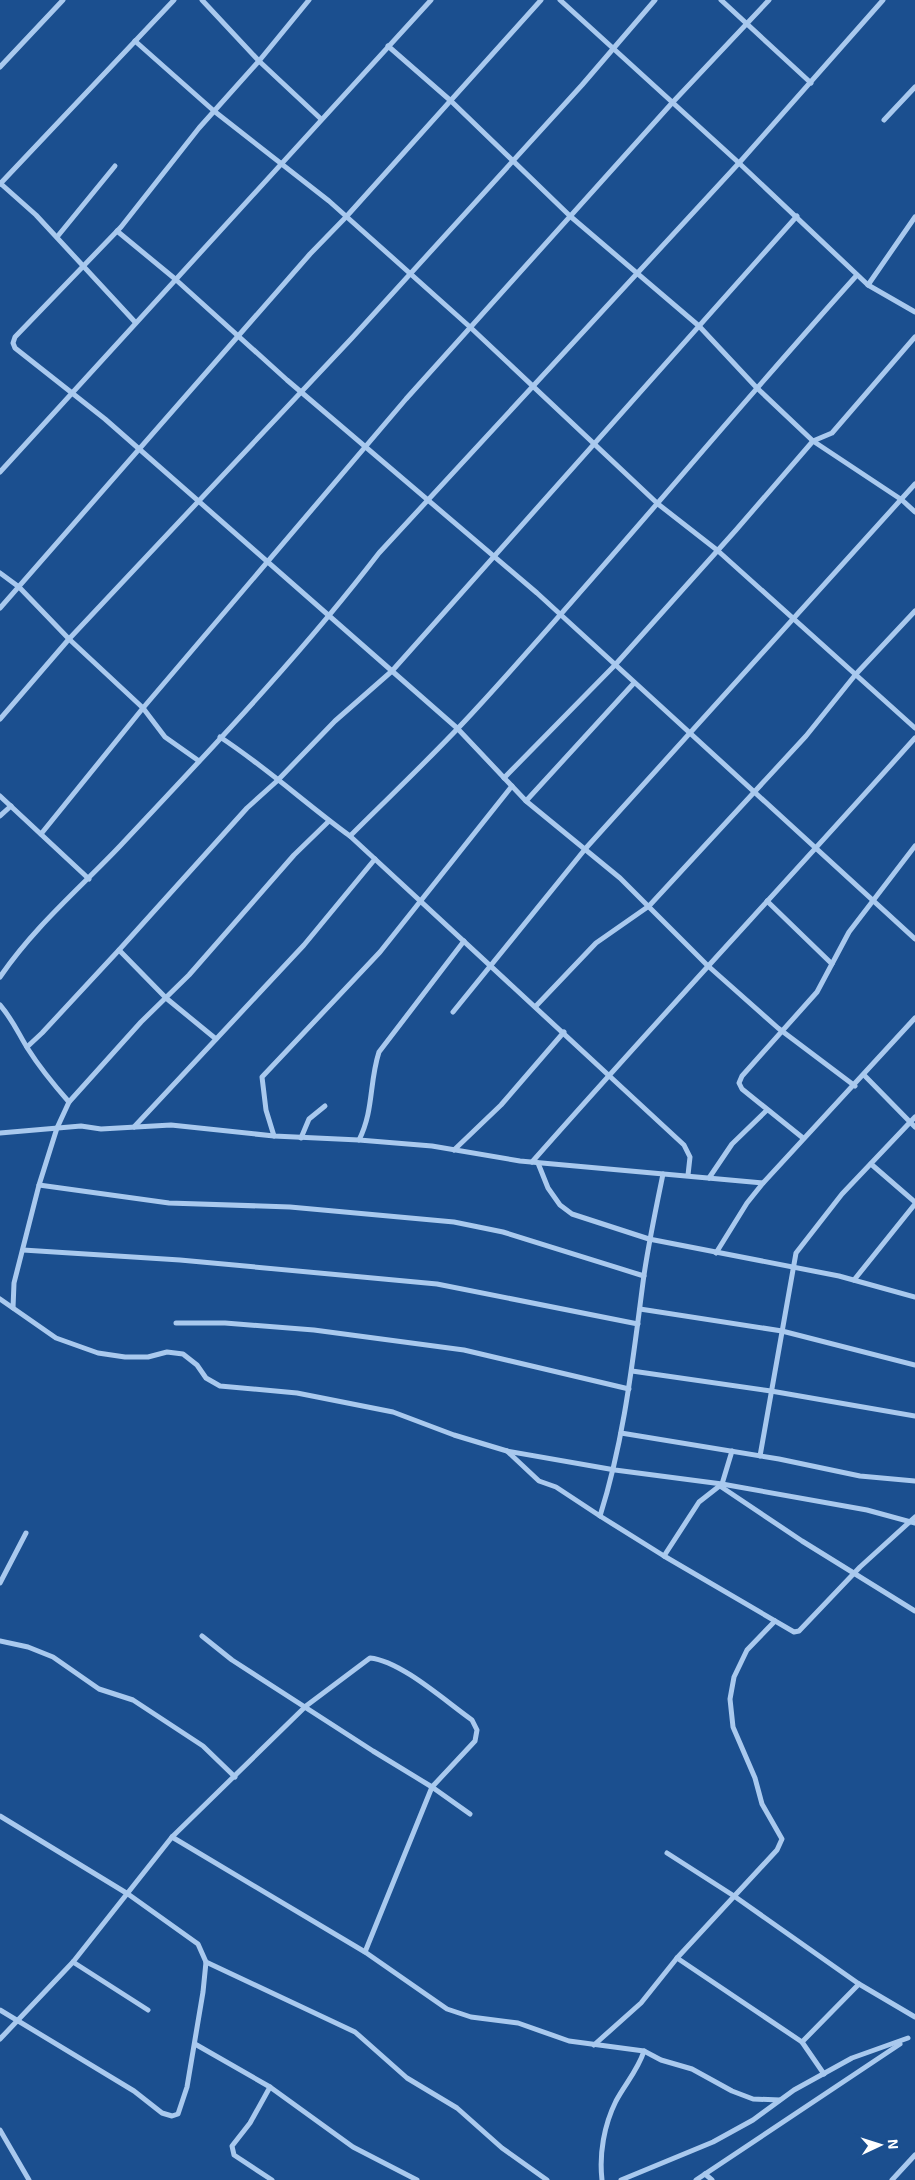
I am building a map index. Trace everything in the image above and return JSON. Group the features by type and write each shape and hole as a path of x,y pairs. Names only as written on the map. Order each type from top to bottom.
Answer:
{"street":[{"path":"0,68 63,0"},
{"path":"136,322 83,268 36,215 0,183 174,0"},
{"path":"202,0 260,62 322,119"},
{"path":"310,0 260,62 214,111 117,231 15,337 13,343 15,348 74,393 269,562 457,728 526,801 586,848 649,906 707,965 782,1031 855,1086"},
{"path":"0,472 74,393 174,278 431,0"},
{"path":"0,608 310,254 346,217 541,0"},
{"path":"560,0 614,47 672,104 798,216 868,285 915,312"},
{"path":"0,719 70,639 301,392 513,161 654,0"},
{"path":"721,0 811,83"},
{"path":"41,834 144,708 470,327 769,0"},
{"path":"0,977 15,955 50,915 89,879 199,761 328,616 379,553 638,274 811,83 883,0"},
{"path":"135,41 214,111 280,165 329,201 409,275 470,327 532,388 658,504 717,550 915,728"},
{"path":"388,46 451,101 570,216 699,326 756,387 813,441 902,500 915,512"},
{"path":"884,120 915,87"},
{"path":"57,237 115,166"},
{"path":"27,1047 120,950 247,808 277,781 335,721 392,671 798,216"},
{"path":"868,285 915,217"},
{"path":"117,231 174,278 301,392 560,614 915,939"},
{"path":"350,836 457,728 560,614 658,504 756,387 857,274"},
{"path":"504,778 615,665 813,441 832,433 915,337"},
{"path":"453,1012 586,848 691,735 915,484"},
{"path":"0,573 19,587 70,639 144,708 165,737 199,761"},
{"path":"536,1006 596,943 649,906 806,736 856,674 915,611"},
{"path":"526,801 634,682"},
{"path":"220,737 254,759 277,781 350,836 610,1074 684,1145 690,1157 688,1175"},
{"path":"535,1162 707,965 816,849 915,738"},
{"path":"274,1136 266,1110 262,1077 380,952 512,786"},
{"path":"0,796 89,879"},
{"path":"0,816 11,806"},
{"path":"13,1308 14,1283 38,1185 57,1128 69,1102 189,975 294,855 329,821"},
{"path":"803,1138 742,1089 740,1083 742,1076 818,992 849,932 874,902 915,846"},
{"path":"134,1127 304,945 375,859"},
{"path":"767,901 832,964"},
{"path":"359,1140 367,1122 375,1064 379,1052 464,941"},
{"path":"120,950 166,998 216,1039"},
{"path":"0,1005 14,1022 27,1047 50,1081 69,1102"},
{"path":"716,1253 747,1203 763,1183 803,1138 855,1086 915,1018"},
{"path":"454,1150 501,1105 564,1032"},
{"path":"864,1075 915,1127"},
{"path":"300,1138 309,1119 324,1106"},
{"path":"708,1178 732,1144 767,1110"},
{"path":"760,1456 796,1253 804,1241 871,1164 915,1118"},
{"path":"0,1133 57,1128 180,1126 274,1136 359,1140 454,1150 535,1162 763,1183"},
{"path":"535,1162 548,1188 560,1205 572,1214 649,1239 854,1280 915,1297"},
{"path":"854,1280 915,1203 871,1164"},
{"path":"600,1516 614,1470 629,1389 649,1239 663,1174"},
{"path":"38,1185 169,1203 290,1207 454,1222 503,1232 644,1276"},
{"path":"23,1250 180,1260 438,1284 638,1324"},
{"path":"0,1299 56,1338 98,1353 125,1357 148,1357 167,1352 183,1354 197,1365 206,1378 220,1386 297,1393 393,1412 454,1435 507,1451 614,1470 721,1485 914,1520"},
{"path":"640,1309 782,1331 915,1365"},
{"path":"176,1323 225,1323 314,1330 464,1350 629,1389"},
{"path":"632,1371 771,1391 915,1416"},
{"path":"621,1432 760,1456 860,1476 915,1481"},
{"path":"507,1451 539,1481 556,1487 664,1556 794,1632 799,1632 853,1574 914,1520"},
{"path":"664,1556 699,1502 721,1485 732,1451"},
{"path":"721,1485 853,1574 915,1611"},
{"path":"0,1583 26,1533"},
{"path":"594,2045 641,2002 676,1958 777,1850 782,1839 766,1813 755,1778 733,1728 730,1699 734,1677 747,1650 775,1621"},
{"path":"202,1636 232,1660 432,1787 470,1814"},
{"path":"0,1641 28,1647 53,1657 99,1689 133,1700 203,1746 235,1777"},
{"path":"0,2039 73,1962 172,1837 306,1706 370,1658 383,1659 397,1667 472,1720 477,1730 474,1740 432,1787 365,1952"},
{"path":"0,1816 128,1894 198,1944 206,1962 195,2044 183,2104 178,2114 172,2116 162,2113 134,2091 0,2010"},
{"path":"172,1837 365,1952 447,2009 471,2017 518,2023 569,2041 644,2051 662,2060 692,2069 732,2091 753,2099 780,2100"},
{"path":"667,1853 734,1896 859,1984 915,2017"},
{"path":"676,1958 802,2042 824,2074"},
{"path":"73,1962 148,2010"},
{"path":"206,1962 355,2032 406,2078 457,2108 502,2148 547,2180"},
{"path":"802,2042 859,1984"},
{"path":"696,2180 915,2034"},
{"path":"620,2180 713,2142 753,2120 780,2100 852,2058 908,2038"},
{"path":"195,2044 270,2087 353,2147 417,2180"},
{"path":"602,2180 601,2150 606,2130 616,2102 639,2066 644,2051"},
{"path":"270,2087 250,2123 232,2146 234,2154 272,2180"},
{"path":"0,2130 29,2180"},
{"path":"892,2180 915,2155"},
{"path":"705,2174 712,2180"}]}
